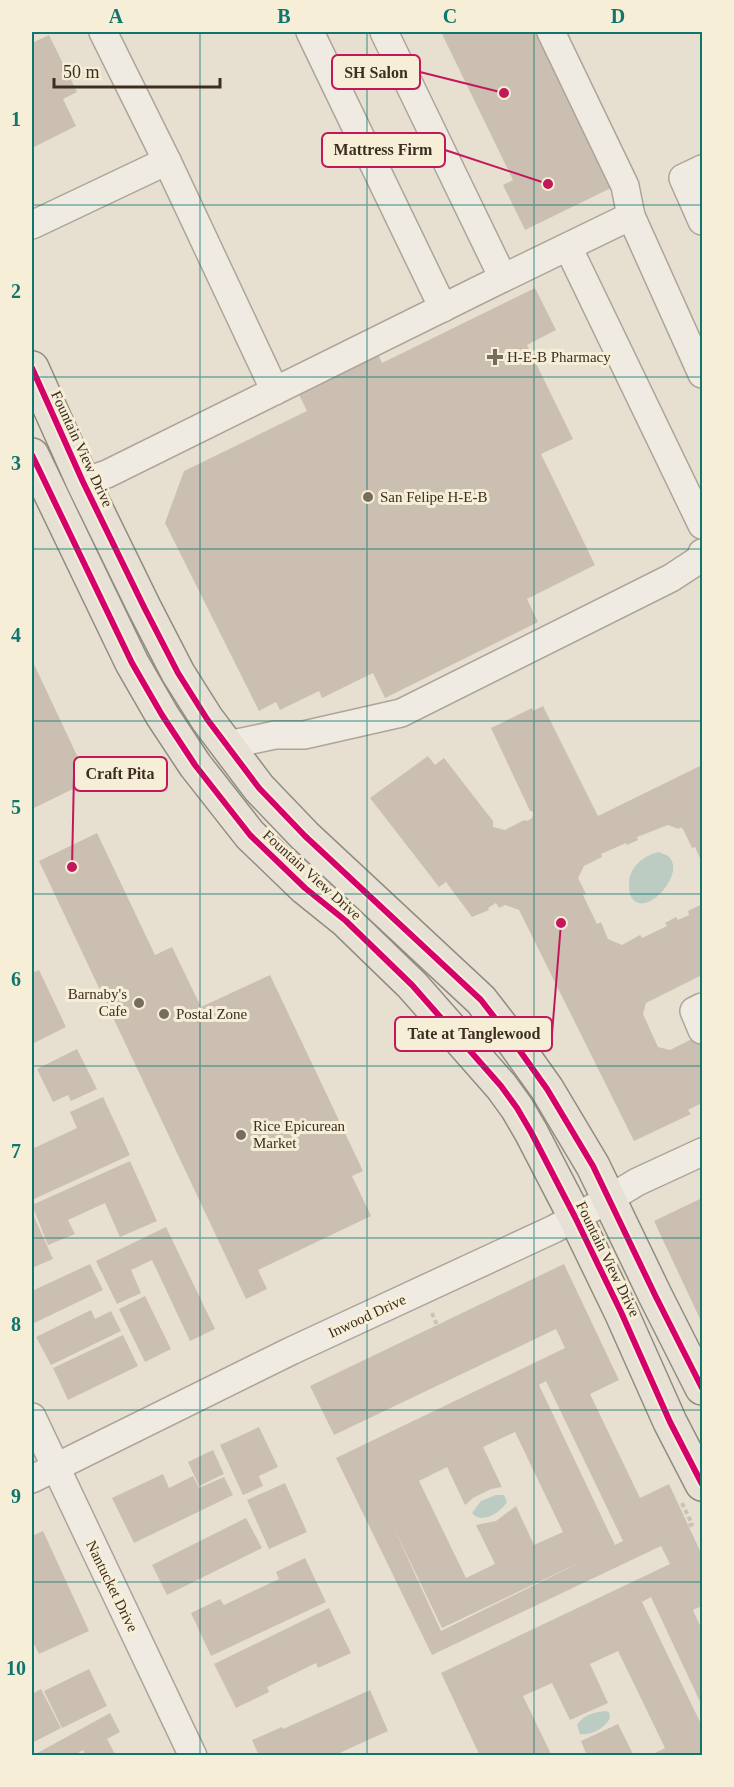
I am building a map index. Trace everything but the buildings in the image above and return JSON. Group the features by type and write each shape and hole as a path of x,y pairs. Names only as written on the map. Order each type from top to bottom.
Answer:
{"main road":[{"name":"Fountain View Drive","path":"32,368 83,482 132,583 178,673 207,719 259,788 305,836 481,1000 515,1044 547,1089 592,1166 702,1388"},
{"name":"Fountain View Drive","path":"32,455 132,663 162,715 195,765 250,835 305,888 346,921 412,985 501,1086 531,1132 575,1217 670,1422 702,1484"},
{"path":"195,765 228,745"},
{"path":"346,921 368,894"}],"street":[{"path":"103,32 275,391"},
{"path":"310,32 443,308"},
{"path":"384,32 503,278"},
{"path":"551,32 625,186 631,216 702,374"},
{"path":"32,224 166,161"},
{"path":"702,169 683,178 702,221"},
{"path":"83,482 107,474 631,216"},
{"path":"568,247 702,525"},
{"path":"228,745 275,735 304,735 401,713 671,578 700,559 702,553"},
{"path":"702,1007 694,1011 702,1030"},
{"name":"Inwood Drive","path":"32,1479 291,1351 543,1234 637,1182 702,1152"},
{"name":"Nantucket Drive","path":"32,1418 194,1755"}],"shaded area":[{"path":"659,852 668,856 673,864 673,873 669,882 654,898 646,903 638,903 630,893 629,884 632,872 643,859"},
{"path":"496,1495 504,1495 507,1502 500,1510 485,1518 472,1513 481,1501"},
{"path":"609,1712 610,1718 605,1725 593,1732 580,1734 577,1725 582,1719 593,1713"}],"cycle path":[{"path":"32,368 83,482 144,607 178,673 207,719 259,788 305,836 481,1000 515,1044 547,1089 593,1166 702,1388"},
{"path":"32,455 132,663 162,715 195,765 250,835 305,888 346,921 412,985 501,1086 517,1108 575,1217 670,1422 702,1484"}],"place":[{"name":"SH Salon","path":"504,93"},
{"name":"Mattress Firm","path":"548,184"},
{"name":"H-E-B Pharmacy","path":"495,357"},
{"name":"San Felipe H-E-B","path":"368,497"},
{"name":"Craft Pita","path":"72,867"},
{"name":"Tate at Tanglewood","path":"561,923"},
{"name":"Barnaby's Cafe","path":"139,1003"},
{"name":"Postal Zone","path":"164,1014"},
{"name":"Rice Epicurean Market","path":"241,1135"}]}
